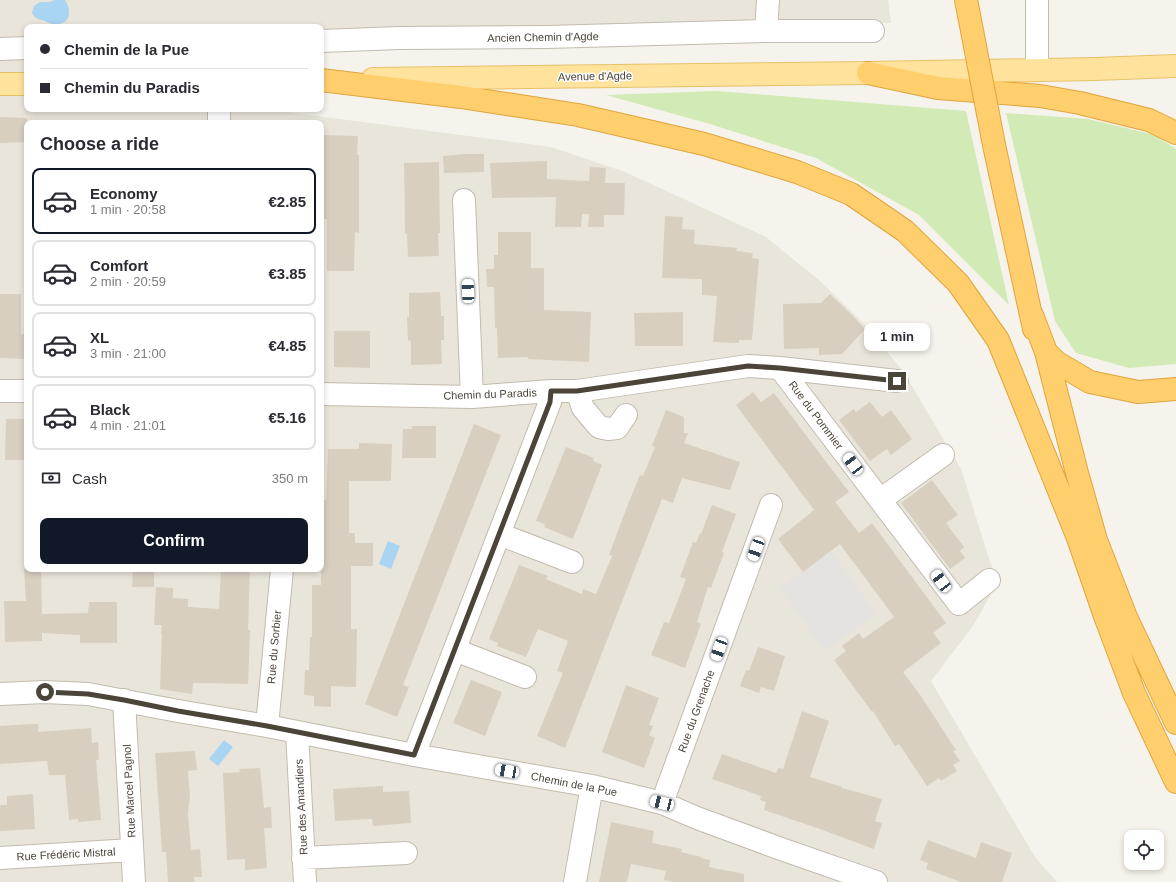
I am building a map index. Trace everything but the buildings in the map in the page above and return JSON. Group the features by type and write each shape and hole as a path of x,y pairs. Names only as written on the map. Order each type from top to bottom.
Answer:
{"highway":[{"path":"967,8 994,145 1032,315 1038,352 1078,538"},
{"path":"868,73 938,88 1040,96 1080,103 1149,120 1176,133"},
{"path":"324,80 461,97 578,115 704,144 797,172 851,194 905,231 958,283 998,340 1078,538 1134,693 1176,782"},
{"path":"1032,315 1046,352 1096,540 1126,617 1176,723"},
{"path":"1046,352 1056,362 1090,382 1138,392 1176,390"}],"main road":[{"name":"Avenue d'Agde","path":"324,80 868,73 1176,66"},
{"path":"0,84 24,84"}],"street":[{"path":"766,31 768,0"},
{"path":"1037,70 1038,0"},
{"name":"Ancien Chemin d'Agde","path":"324,40 873,30"},
{"path":"0,48 24,48"},
{"path":"464,200 472,397"},
{"name":"Chemin du Paradis","path":"324,394 472,397 551,391 577,391 748,366 780,368 897,381"},
{"name":"Rue du Pommier","path":"780,368 959,604 989,580"},
{"path":"0,391 24,391"},
{"path":"414,755 550,402 551,391"},
{"path":"577,391 583,408 599,427 608,429 617,428 626,415"},
{"path":"880,500 942,454"},
{"name":"Rue du Grenache","path":"662,803 772,505"},
{"path":"499,534 572,562"},
{"name":"Rue du Sorbier","path":"267,726 282,572"},
{"path":"455,650 525,677"},
{"name":"Chemin de la Pue","path":"0,694 45,692 88,694 267,726 414,755 592,786 662,803 697,818 876,882"},
{"name":"Rue Marcel Pagnol","path":"124,700 134,882"},
{"name":"Rue des Amandiers","path":"297,732 305,882"},
{"path":"576,882 592,786"},
{"name":"Rue Frédéric Mistral","path":"0,858 132,850"},
{"path":"303,858 406,853"}],"shaded area":[{"path":"0,0 888,0 891,23 324,32 324,24 24,24 24,112 287,112 551,147 625,172 766,237 820,281 864,324 903,371 961,469 997,584 973,626 931,681 1035,857 1057,882 0,882"},
{"path":"832,552 876,614 824,651 780,588"}],"green space":[{"path":"717,91 966,111 1009,305 919,215 816,158 710,124 606,95"},
{"path":"1006,113 1088,119 1155,135 1176,149 1176,364 1129,368 1076,353 1055,321"}],"water":[{"path":"65,0 68,7 68,18 62,23 52,24 33,15 32,13 34,6 40,2"},
{"path":"388,541 400,546 391,569 379,564"},
{"path":"224,740 233,747 218,766 209,759"}],"route":[{"path":"45,692 88,694 124,700 414,755 550,402 551,391 577,391 748,366 780,368 897,381"}]}
